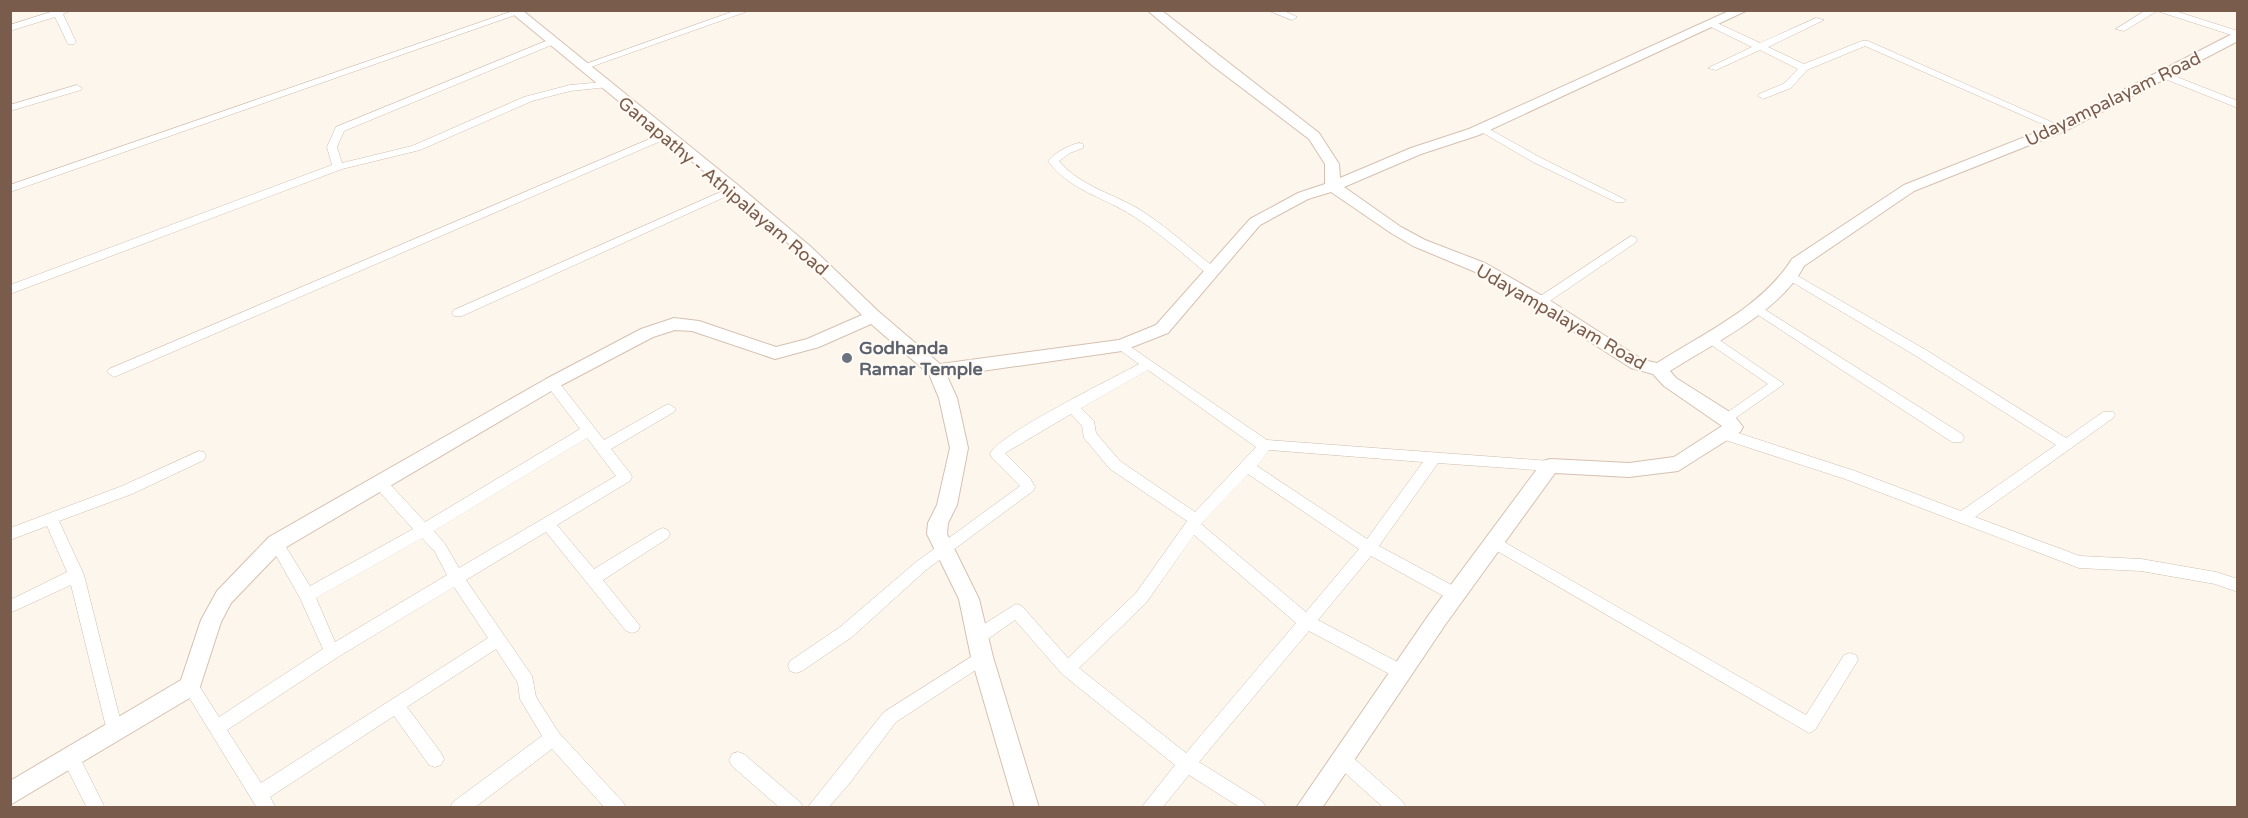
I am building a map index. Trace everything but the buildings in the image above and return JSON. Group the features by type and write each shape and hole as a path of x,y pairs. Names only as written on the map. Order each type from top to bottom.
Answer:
{"street":[{"path":"582,67 747,10"},
{"path":"1271,10 1292,17"},
{"path":"936,371 1122,345 1162,329 1255,222 1303,196 1482,128 1742,10"},
{"path":"2121,29 2154,10"},
{"path":"2161,10 2238,34"},
{"path":"1156,11 1218,63 1314,136 1332,164 1333,186"},
{"path":"10,28 63,12 71,42"},
{"path":"10,189 515,12"},
{"name":"Ganapathy - Athipalayam Road","path":"515,12 734,189 804,249 873,316 936,371 948,399 959,448 947,505 938,523 937,534 969,599 982,657 1027,807"},
{"path":"1713,68 1819,20"},
{"path":"1712,24 1804,69"},
{"name":"Udayampalayam Road","path":"1659,370 1756,308 1777,292 1791,276 1797,263 1909,188 2060,128 2223,45 2238,34"},
{"path":"338,167 332,147 340,129 551,42"},
{"path":"1763,96 1786,86 1804,69 1865,43 2060,128"},
{"path":"2164,75 2238,105"},
{"path":"10,290 338,167 416,148 528,99 570,88 604,85"},
{"path":"10,108 77,88"},
{"path":"1482,128 1538,160 1620,200"},
{"path":"114,372 666,135"},
{"path":"1079,146 1066,151 1053,161 1059,169 1070,178 1128,208 1211,272"},
{"name":"Udayampalayam Road","path":"1333,186 1377,219 1419,243 1479,267 1540,302 1638,364 1659,370 1670,382 1726,426"},
{"path":"458,313 734,189"},
{"path":"1540,302 1568,282 1600,265 1631,240"},
{"path":"1791,276 1921,353 2065,444"},
{"path":"1756,308 1957,438"},
{"path":"10,794 190,686 211,620 224,597 276,543 552,383 647,333 674,324 693,325 775,353 789,352 816,342 873,316"},
{"path":"1122,345 1264,445 1629,470 1678,464 1778,384 1709,337"},
{"path":"796,666 846,632 944,549 1028,487 997,454 998,451 1023,434 1149,364"},
{"path":"217,727 332,652 625,477 604,447 552,383"},
{"path":"1072,406 1089,425 1089,434 1115,465 1194,522 1305,621 1401,672"},
{"path":"604,447 669,409"},
{"path":"1964,517 2108,415"},
{"path":"1726,426 2079,562 2141,566 2216,578 2238,586"},
{"path":"307,595 424,530 589,430"},
{"path":"1068,669 1141,598 1194,522 1227,485 1261,453 1264,445"},
{"path":"10,534 127,490 199,456"},
{"path":"1150,807 1369,548 1434,458"},
{"path":"1248,466 1369,548 1454,594"},
{"path":"1308,807 1343,760 1454,594 1550,466"},
{"path":"381,484 440,548 456,577 526,681 528,699 553,738 617,807"},
{"path":"51,519 76,575 115,731"},
{"path":"547,523 632,626"},
{"path":"593,578 663,534"},
{"path":"1492,541 1809,725 1850,660"},
{"path":"276,543 307,595 332,652"},
{"path":"10,607 76,575"},
{"path":"979,636 1016,611 1068,669 1187,764 1257,807"},
{"path":"190,686 263,801 396,705 499,639"},
{"path":"816,807 843,778 890,717 982,657"},
{"path":"396,705 435,759"},
{"path":"459,807 553,738"},
{"path":"71,758 96,807"},
{"path":"738,760 794,807"},
{"path":"1343,760 1396,807"}],"place":[{"name":"Godhanda Ramar Temple","path":"847,358"}]}
